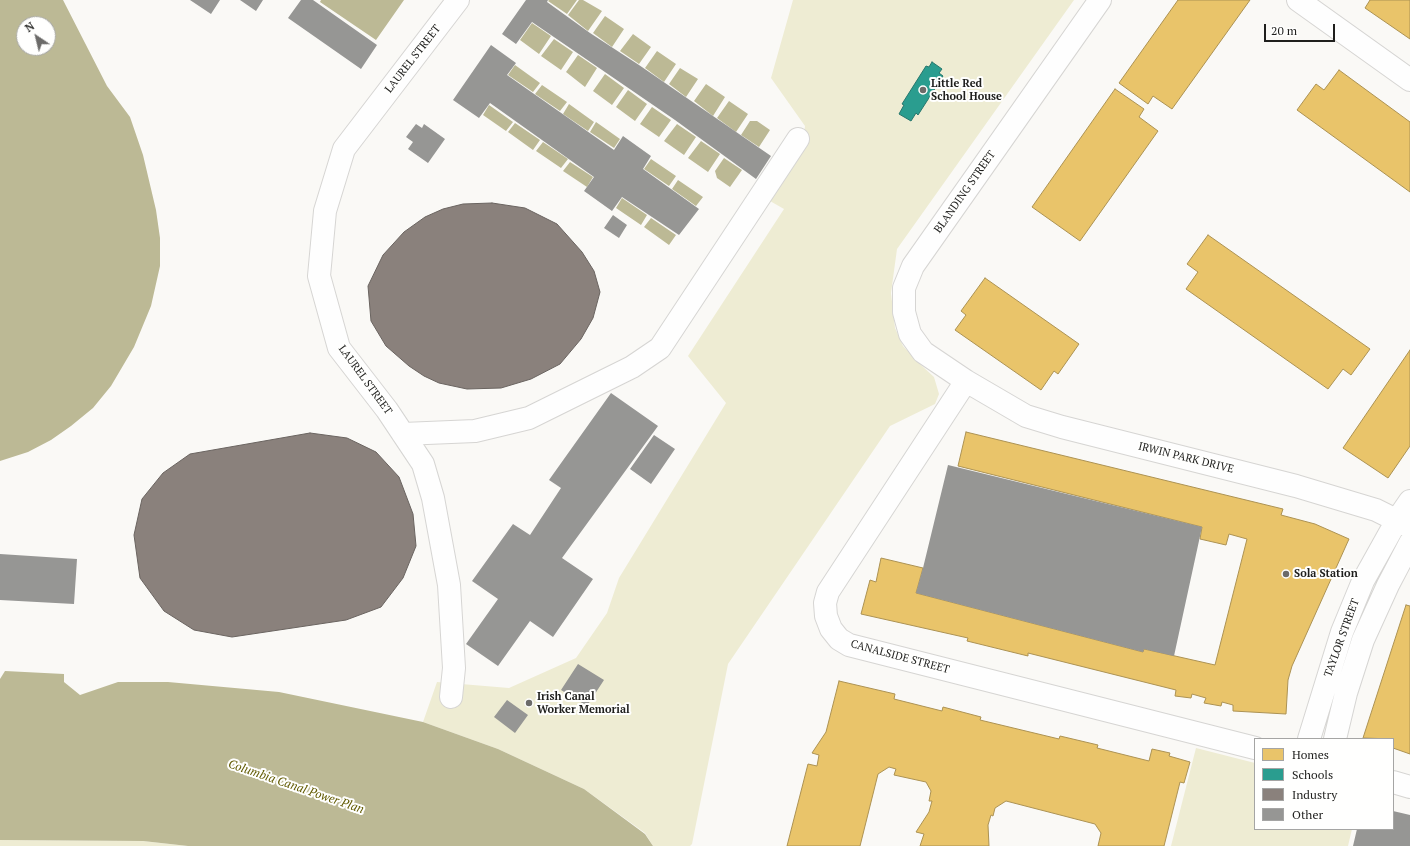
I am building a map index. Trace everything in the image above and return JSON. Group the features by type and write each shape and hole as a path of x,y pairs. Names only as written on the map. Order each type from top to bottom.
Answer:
{"street":[{"name":"LAUREL STREET","path":"451,696 454,668 449,585 433,498 423,464 387,410 339,348 319,276 325,211 344,149 458,0"},
{"name":"BLANDING STREET","path":"966,381 923,352 910,334 904,312 904,288 913,266 1100,0"},
{"path":"1298,0 1410,80"},
{"path":"403,434 475,431 529,418 632,367 660,348 798,139"},
{"name":"IRWIN PARK DRIVE","path":"966,381 1026,416 1062,427 1296,486 1376,510 1403,524"},
{"name":"CANALSIDE STREET","path":"966,381 828,592 825,603 826,616 831,629 839,639 856,647 1254,748"},
{"name":"TAYLOR STREET","path":"1309,738 1333,659 1363,581 1403,524 1410,501"},
{"name":"TAYLOR STREET","path":"1335,738 1350,680 1364,640 1388,585 1410,543"},
{"path":"1394,782 1410,787"}],"shaded area":[{"path":"793,0 1074,0 897,249 891,293 895,328 903,346 934,377 939,394 935,404 890,426 728,664 692,844 690,846 653,846 645,833 584,789 498,749 423,722 437,682 509,688 576,658 607,613 619,578 726,403 688,356 784,209 770,201 802,147 805,126 771,78"},
{"path":"1196,748 1254,763 1254,830 1352,830 1348,846 1171,846"},
{"path":"0,840 143,841 188,846 0,846"}],"water":[{"path":"0,0 63,0 107,86 130,117 143,155 156,210 160,238 160,266 151,306 134,347 111,386 93,408 71,426 51,440 28,452 0,461"},
{"path":"321,0 404,0 376,40 320,2"},
{"path":"577,0 567,14 548,1"},
{"path":"579,0 583,0 602,11 588,31 568,15"},
{"path":"605,16 624,29 612,47 593,33"},
{"path":"532,23 551,36 539,54 520,40"},
{"path":"633,34 651,47 639,64 620,51"},
{"path":"554,39 573,52 561,70 541,56"},
{"path":"657,51 676,64 664,82 645,68"},
{"path":"578,55 597,68 585,87 566,72"},
{"path":"515,65 540,83 533,92 508,75"},
{"path":"680,68 698,79 686,97 669,84"},
{"path":"605,74 624,88 612,105 593,91"},
{"path":"706,84 725,97 713,116 694,101"},
{"path":"542,85 567,102 560,111 535,94"},
{"path":"628,90 647,104 635,121 616,107"},
{"path":"729,101 748,114 736,132 717,118"},
{"path":"569,104 594,122 588,131 563,114"},
{"path":"489,105 513,122 506,131 483,115"},
{"path":"652,107 671,120 659,137 640,124"},
{"path":"750,121 757,121 770,130 759,147 741,135"},
{"path":"596,122 620,139 614,148 590,132"},
{"path":"515,123 540,140 533,150 508,132"},
{"path":"677,124 696,137 684,155 664,141"},
{"path":"701,141 720,154 708,172 688,158"},
{"path":"543,142 568,159 561,168 536,151"},
{"path":"724,158 742,170 730,187 717,178 715,171"},
{"path":"651,159 676,176 669,186 644,169"},
{"path":"570,162 593,177 587,187 563,171"},
{"path":"678,180 703,197 696,206 672,189"},
{"path":"622,198 647,215 641,225 616,208"},
{"path":"651,218 676,235 669,245 644,227"},
{"name":"Columbia Canal Power Plan","path":"5,671 64,674 64,682 80,695 118,682 168,682 279,692 423,722 498,749 584,789 645,834 653,846 188,846 143,841 0,840 0,679"}],"building: Homes":[{"path":"1178,0 1250,0 1172,109 1153,96 1148,104 1119,83"},
{"path":"1370,0 1410,0 1410,39 1365,8"},
{"path":"1339,70 1410,122 1410,192 1297,110 1316,84 1324,90"},
{"path":"1115,89 1144,109 1139,117 1158,131 1080,241 1032,207"},
{"path":"1208,235 1370,349 1351,375 1343,369 1328,389 1186,289 1198,272 1187,264"},
{"path":"985,278 1079,344 1058,374 1054,371 1041,390 955,330 966,315 961,311"},
{"path":"1410,350 1410,446 1388,478 1343,448"},
{"name":"Sola Station","path":"966,432 1283,509 1281,515 1315,524 1349,539 1292,666 1288,680 1286,714 1233,711 1233,705 1222,702 1221,706 1204,703 1206,698 1192,694 1191,698 1175,696 1176,690 1028,653 1028,656 967,641 968,638 861,614 870,580 876,582 881,558 923,568 916,593 1143,652 1144,649 1215,665 1247,539 1229,534 1226,545 1200,539 1202,527 958,466"},
{"path":"1406,605 1410,606 1410,754 1394,748 1394,738 1363,738"},
{"path":"839,681 895,694 894,699 942,711 943,707 981,717 980,720 1059,739 1060,736 1098,745 1097,748 1149,761 1152,749 1170,753 1169,756 1190,762 1184,783 1180,782 1164,846 1098,846 1101,833 1095,824 1006,801 995,808 993,816 991,815 988,825 989,846 920,846 924,834 916,832 929,812 932,801 929,801 931,791 926,782 894,775 896,769 889,767 878,774 860,846 787,846 808,764 817,766 819,755 812,753 826,732"}],"building: Schools":[{"name":"Little Red School House","path":"932,62 942,69 939,73 943,76 918,115 916,113 911,121 899,114 904,105 902,104 926,66 929,67"}],"building: Industry":[{"path":"492,203 525,208 557,224 582,252 594,271 600,292 593,318 581,339 560,364 531,379 501,388 467,389 439,383 424,376 409,366 386,346 371,321 368,286 383,255 404,232 425,217 443,209 463,204"},
{"path":"310,433 347,438 376,452 399,477 413,514 416,546 403,578 381,607 346,620 232,637 194,630 164,611 140,578 134,535 142,499 163,473 190,454"}],"building: Other":[{"path":"190,0 220,0 211,14"},
{"path":"240,0 263,0 256,11"},
{"path":"301,0 313,0 377,45 361,69 288,18"},
{"path":"526,0 548,0 547,2 590,33 771,156 756,179 675,120 532,22 516,44 502,34"},
{"path":"491,45 516,63 507,75 614,150 623,136 651,156 643,169 699,209 679,235 622,197 612,211 584,191 594,177 490,103 479,118 453,100"},
{"path":"416,124 422,128 424,124 445,139 428,163 408,149 413,142 406,137"},
{"path":"613,215 627,225 619,238 604,228"},
{"path":"611,393 658,426 562,558 593,579 553,637 530,621 498,666 466,644 498,599 472,581 513,524 530,535 561,488 549,480"},
{"path":"654,435 675,449 651,484 630,469"},
{"path":"948,465 1202,527 1174,656 1144,649 1143,652 916,593"},
{"path":"0,554 77,559 74,604 0,600"},
{"path":"578,664 604,680 587,706 561,690"},
{"path":"507,700 528,715 515,733 494,717"},
{"path":"1394,811 1410,815 1410,846 1353,846 1357,830 1394,830"}],"place":[{"name":"Little Red School House","path":"923,90"},
{"name":"Sola Station","path":"1286,574"},
{"name":"Irish Canal Worker Memorial","path":"529,703"}]}
